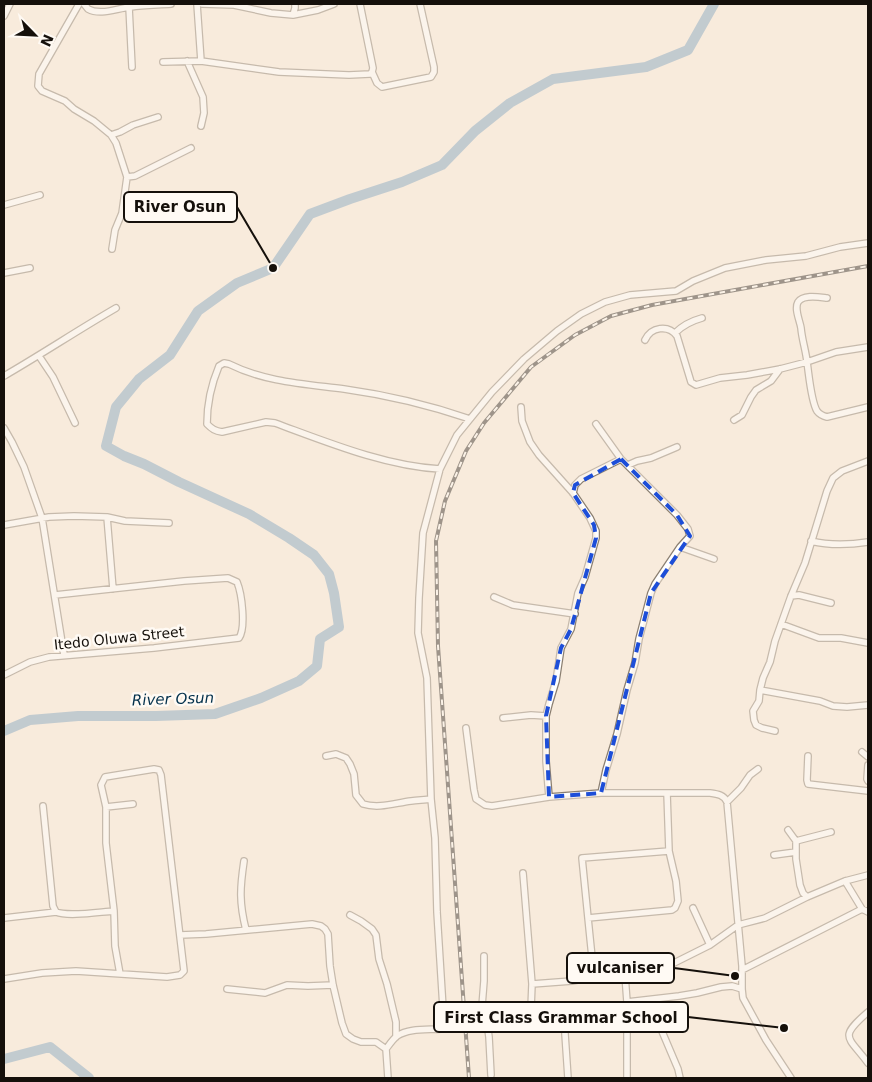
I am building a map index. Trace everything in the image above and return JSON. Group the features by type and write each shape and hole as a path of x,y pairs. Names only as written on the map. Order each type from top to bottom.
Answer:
{"street":[{"path":"4,16 10,4"},
{"path":"79,4 40,74 38,86 42,91 65,101 94,121 111,135 116,144 127,177 122,213 115,230 112,249"},
{"path":"84,4 94,12 172,4"},
{"path":"197,4 201,61"},
{"path":"202,4 234,4 271,14 292,15 318,10 334,4"},
{"path":"292,15 295,4"},
{"path":"360,4 373,68 372,72 377,83 382,87 431,77 434,72 420,4"},
{"path":"129,7 132,67"},
{"path":"187,61 203,97 204,113 201,126"},
{"path":"163,62 201,61 279,72 349,75 370,74 372,72"},
{"path":"111,135 158,117"},
{"path":"127,177 135,176 191,148"},
{"path":"4,205 40,195"},
{"path":"122,213 133,214 164,211"},
{"path":"388,1078 386,1049 396,1037 405,1032 417,1030 441,1030 444,1024 427,678 418,633 423,533 440,470 457,435 492,392 524,359 557,331 582,314 605,302 630,294 676,291 693,281 725,268 766,260 806,256 840,247 868,243"},
{"path":"4,273 30,268"},
{"path":"827,298 808,297 802,299 798,302 796,309 800,321 814,402 822,416 868,407"},
{"path":"4,376 116,308"},
{"path":"674,333 693,320 702,318"},
{"path":"645,340 653,330 669,330 674,333 677,336 691,382 696,385 720,378 780,369 836,352 868,347"},
{"path":"39,356 53,377 75,423"},
{"path":"440,470 420,468 366,455 275,423 266,422 222,432 217,431 207,424 208,405 214,378 219,366 229,364 260,377 380,395 441,409 470,419"},
{"path":"734,420 742,415 756,390 771,381 780,369"},
{"path":"521,407 522,421 530,442 573,493 590,518 596,531 596,538 578,594 571,629 561,648 556,680 546,716 546,761 549,797"},
{"path":"596,424 621,459 677,515 688,529 690,536 680,547 651,593 601,793"},
{"path":"4,428 24,467 42,518 64,655"},
{"path":"628,465 677,447"},
{"path":"573,493 581,479 621,459"},
{"path":"775,731 762,728 756,724 754,711 759,701 763,678 770,662 775,641 805,563 832,478 842,471 868,461"},
{"path":"4,525 42,518 74,516 169,523"},
{"path":"55,595 112,589 107,518"},
{"path":"811,541 833,545 868,542"},
{"path":"680,547 714,559"},
{"name":"Itedo Oluwa Street","path":"4,674 30,662 49,657 239,638 242,633 239,587 234,580 228,578 184,581 112,589"},
{"path":"791,596 830,603"},
{"path":"494,597 513,605 575,614"},
{"path":"781,624 819,638 841,638 868,644"},
{"path":"760,690 820,701 833,706 868,705"},
{"path":"503,718 531,715 546,716"},
{"path":"466,728 476,799 485,805 492,806 549,797 601,793 710,793 725,798 727,802 743,998 790,1078"},
{"path":"862,752 868,757"},
{"path":"326,756 336,754 346,758 354,774 356,795 363,804 371,806 389,805 413,800 432,799"},
{"path":"808,756 806,780 808,784 868,791"},
{"path":"868,765 868,781"},
{"path":"4,979 42,973 76,971 162,977 180,975 184,971 161,775 159,770 154,769 105,777 102,785 106,807 106,843 120,974"},
{"path":"727,802 741,788 750,775 758,769"},
{"path":"588,918 649,913 675,908 678,901 669,851 667,793"},
{"path":"106,807 133,804"},
{"path":"43,806 53,906 56,912"},
{"path":"788,830 796,841 800,885 807,897"},
{"path":"796,841 832,832"},
{"path":"594,977 582,858 669,851"},
{"path":"774,855 796,852"},
{"path":"244,861 240,895 246,930"},
{"path":"485,1019 526,1013 531,1008 532,984 523,873"},
{"path":"532,984 653,971 672,964 710,945 738,925 765,918 845,881 868,875"},
{"path":"742,970 865,911 845,881"},
{"path":"693,908 710,945"},
{"path":"4,918 56,912 70,914 114,911"},
{"path":"350,916 372,929 376,935 379,959 396,1022 396,1037"},
{"path":"180,935 312,924 325,928 328,934 333,985 346,1034 361,1042 376,1042 386,1049"},
{"path":"484,956 482,1006 489,1037 491,1075"},
{"path":"625,975 627,1078"},
{"path":"227,989 265,993 287,986 333,985"},
{"path":"627,1002 697,993 720,986 732,986 742,989"},
{"path":"868,1012 851,1027 849,1036 868,1063"},
{"path":"566,1015 565,1034 568,1078"},
{"path":"627,1022 649,1020 656,1023 661,1029 680,1078"}],"highlighted area":[{"path":"621,459 677,515 690,536 651,593 601,793 549,797 546,716 561,648 571,629 596,538 594,525 573,493 575,485"}],"waterway":[{"name":"River Osun","path":"4,731 30,720 78,716 215,714 261,698 299,681 317,666 320,639 339,627 329,574 314,555 249,514 106,446 116,407 139,379 170,355 198,311 237,283 273,268 310,214 402,182 442,165 475,131 510,103 553,79 646,67 688,50 714,4"},
{"name":"River Osun","path":"4,1059 50,1047 89,1078"}],"railway":[{"path":"469,1078 438,646 436,541 445,501 466,451 484,423 531,367 575,335 611,316 652,305 868,266"}],"place":[{"name":"River Osun","path":"273,268"},
{"name":"vulcaniser","path":"735,976"},
{"name":"First Class Grammar School","path":"784,1028"}]}
